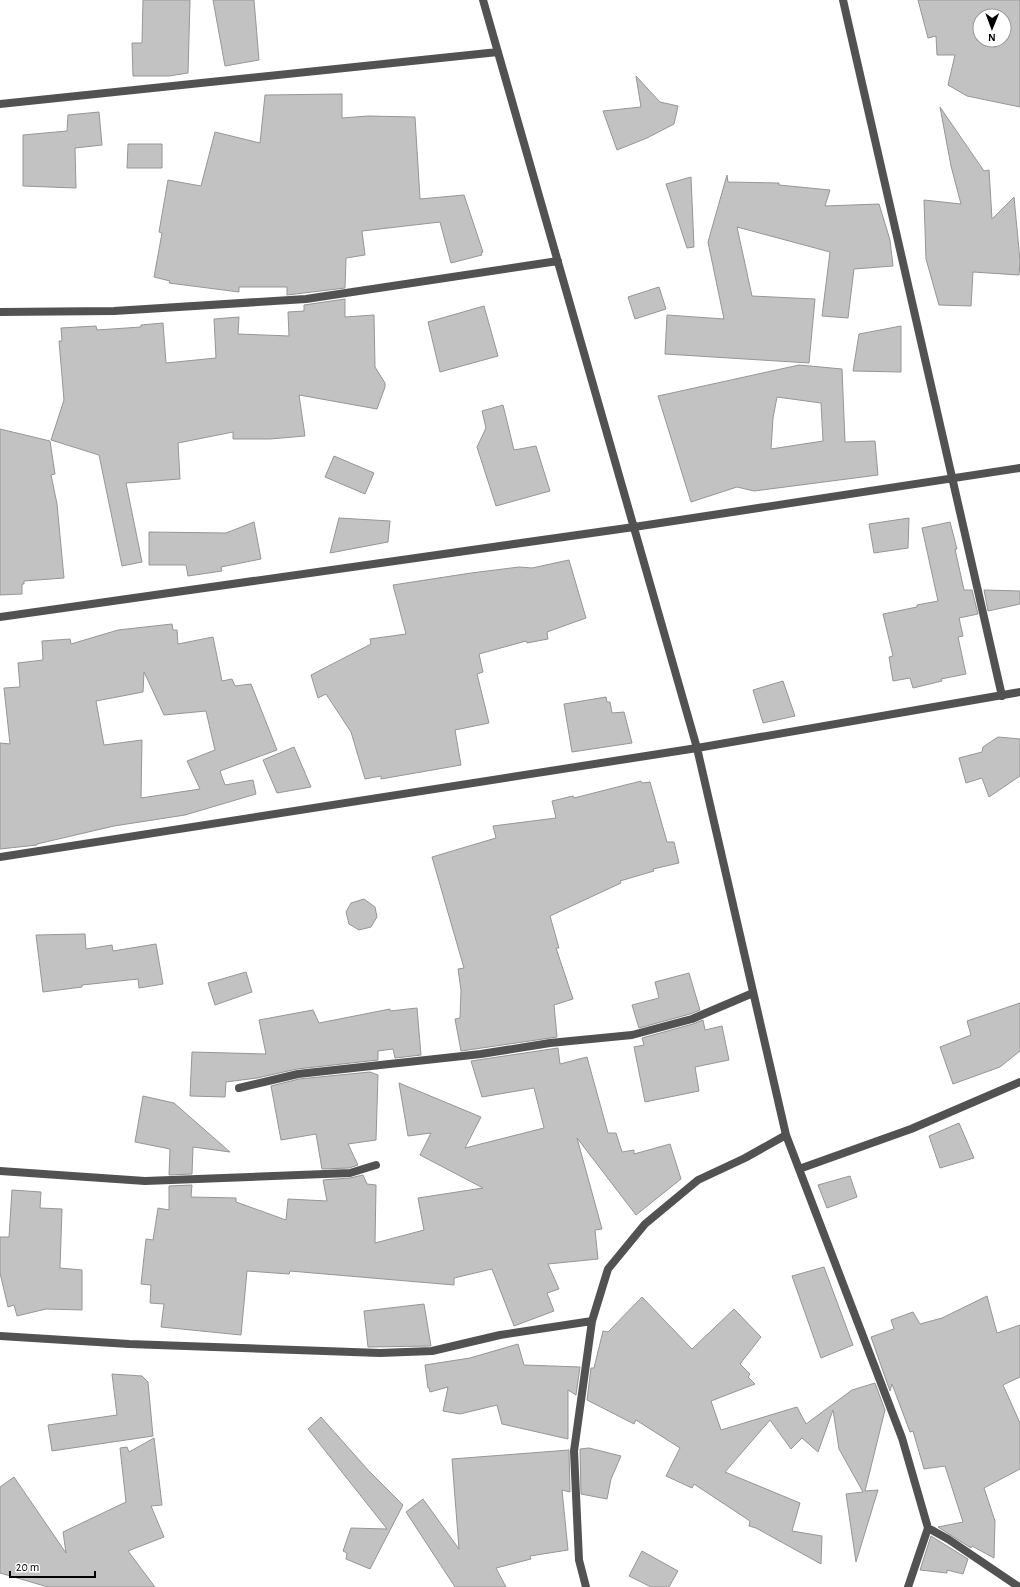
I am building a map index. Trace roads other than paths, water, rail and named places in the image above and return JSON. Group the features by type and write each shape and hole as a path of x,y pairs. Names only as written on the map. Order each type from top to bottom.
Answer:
{"street":[{"path":"484,0 697,748 786,1135 902,1438 928,1528 910,1577 908,1587"},
{"path":"843,0 1002,696"},
{"path":"0,104 498,52"},
{"path":"0,312 114,311 306,299 558,261"},
{"path":"0,617 634,527 1020,468"},
{"path":"0,858 697,748 1020,692"},
{"path":"239,1088 298,1074 473,1055 550,1043 632,1035 692,1019 753,993"},
{"path":"799,1169 911,1129 1020,1082"},
{"path":"586,1587 579,1560 574,1451 592,1322 608,1269 646,1224 698,1180 745,1158 786,1135"},
{"path":"0,1171 145,1182 350,1173 376,1165"},
{"path":"0,1336 129,1344 380,1353 432,1351 500,1335 592,1322"},
{"path":"928,1528 948,1538 1018,1587"}]}
